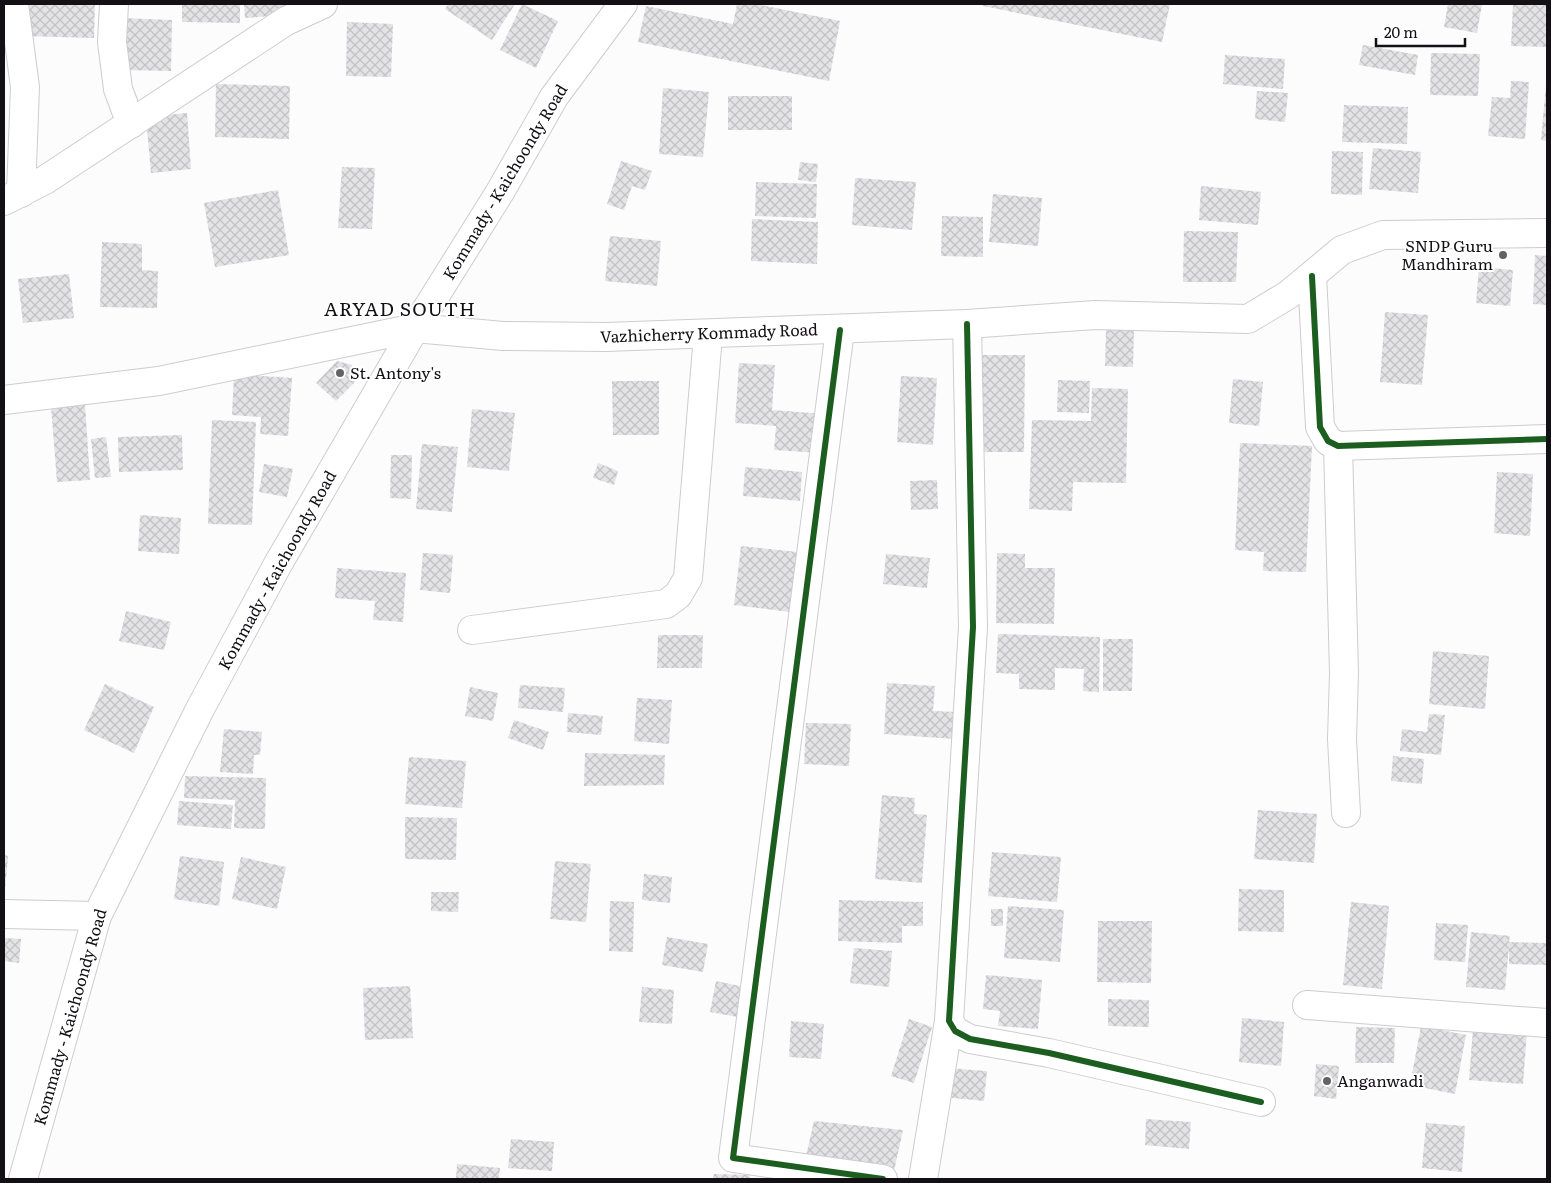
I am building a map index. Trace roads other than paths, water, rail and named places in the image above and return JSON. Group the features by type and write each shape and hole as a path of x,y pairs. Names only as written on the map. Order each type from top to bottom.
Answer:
{"street":[{"path":"12,197 25,87 14,4"},
{"path":"114,4 112,42 118,89 131,124"},
{"path":"12,197 45,180 286,21 323,4"},
{"name":"Kommady - Kaichoondy Road","path":"23,1179 97,916 200,709 268,581 415,328 500,192 554,97 623,4"},
{"name":"Vazhicherry Kommady Road","path":"4,400 159,381 415,328 503,336 708,335 967,324 1095,315 1248,319 1282,300 1342,250 1383,235 1547,233"},
{"path":"1312,276 1320,427 1328,441 1338,446 1547,439"},
{"path":"923,1179 949,1021 974,627 967,324"},
{"path":"840,330 733,1158 883,1179"},
{"path":"472,630 666,604 678,595 688,578 708,335"},
{"path":"1338,446 1344,673 1342,739 1346,813"},
{"path":"4,914 97,916"},
{"path":"1307,1005 1547,1023"},
{"path":"949,1021 955,1030 970,1039 1049,1053 1261,1102"}],"place":[{"name":"SNDP Guru Mandhiram","path":"1503,255"},
{"name":"St. Antony's","path":"340,373"},
{"name":"Anganwadi","path":"1327,1081"}],"district":[{"name":"ARYAD SOUTH","path":"400,309"}]}
